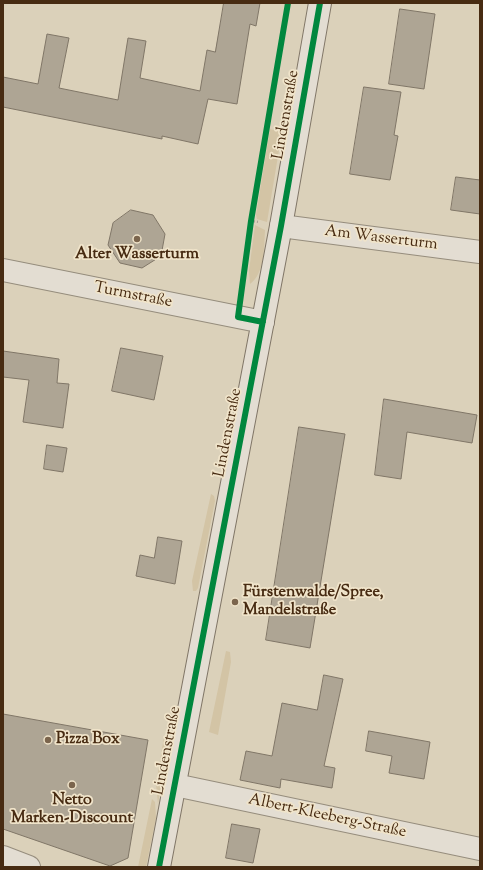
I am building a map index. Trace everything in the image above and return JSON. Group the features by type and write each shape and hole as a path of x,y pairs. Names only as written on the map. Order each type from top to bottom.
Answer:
{"street":[{"name":"Lindenstraße","path":"159,867 281,226 320,3"},
{"name":"Am Wasserturm","path":"281,226 480,252"},
{"name":"Turmstraße","path":"3,270 263,322"},
{"name":"Albert-Kleeberg-Straße","path":"174,785 480,849"},
{"path":"3,857 29,867"}],"shaded area":[{"path":"270,129 282,132 267,222 257,219 256,215"},
{"path":"255,225 265,230 264,252 259,273 250,284 249,271"},
{"path":"211,494 214,496 215,501 198,588 196,591 193,591 192,581"},
{"path":"226,651 230,652 231,662 218,735 209,732"},
{"path":"164,737 169,740 158,804 156,784"},
{"path":"152,799 155,802 156,818 146,867 138,867"}],"building":[{"path":"224,3 260,3 256,26 250,24 237,104 208,99 198,144 162,136 162,139 3,107 3,77 38,84 47,34 69,38 59,88 118,100 128,38 146,41 140,78 200,91 207,50 215,52"},
{"path":"400,9 435,14 424,89 389,84"},
{"path":"364,87 401,92 394,135 398,136 390,180 350,174"},
{"path":"456,177 480,180 480,214 451,210"},
{"name":"Alter Wasserturm","path":"131,210 153,215 165,234 161,256 142,268 120,263 108,245 113,223"},
{"path":"121,348 163,356 154,400 112,391"},
{"path":"3,351 59,359 57,383 69,384 63,428 23,422 29,380 3,377"},
{"path":"384,399 477,415 472,443 407,432 401,479 375,475"},
{"path":"299,427 345,434 310,648 266,640"},
{"path":"47,445 67,448 63,472 44,469"},
{"path":"158,537 182,541 175,584 136,576 140,555 154,558"},
{"path":"324,675 343,679 324,766 335,768 332,788 281,779 280,788 240,780 246,751 272,756 282,703 317,710"},
{"name":"Netto Marken-Discount","path":"3,714 148,740 128,858 110,866 3,829"},
{"path":"369,731 430,742 424,779 389,773 392,756 366,751"},
{"path":"232,824 260,829 253,863 226,858"}],"cycle path":[{"path":"263,322 238,317 251,221 288,3"},
{"path":"159,867 281,226 320,3"}],"place":[{"name":"Alter Wasserturm","path":"137,239"},
{"name":"Fürstenwalde/Spree, Mandelstraße","path":"235,602"},
{"name":"Pizza Box","path":"48,740"},
{"name":"Netto Marken-Discount","path":"72,785"}]}
